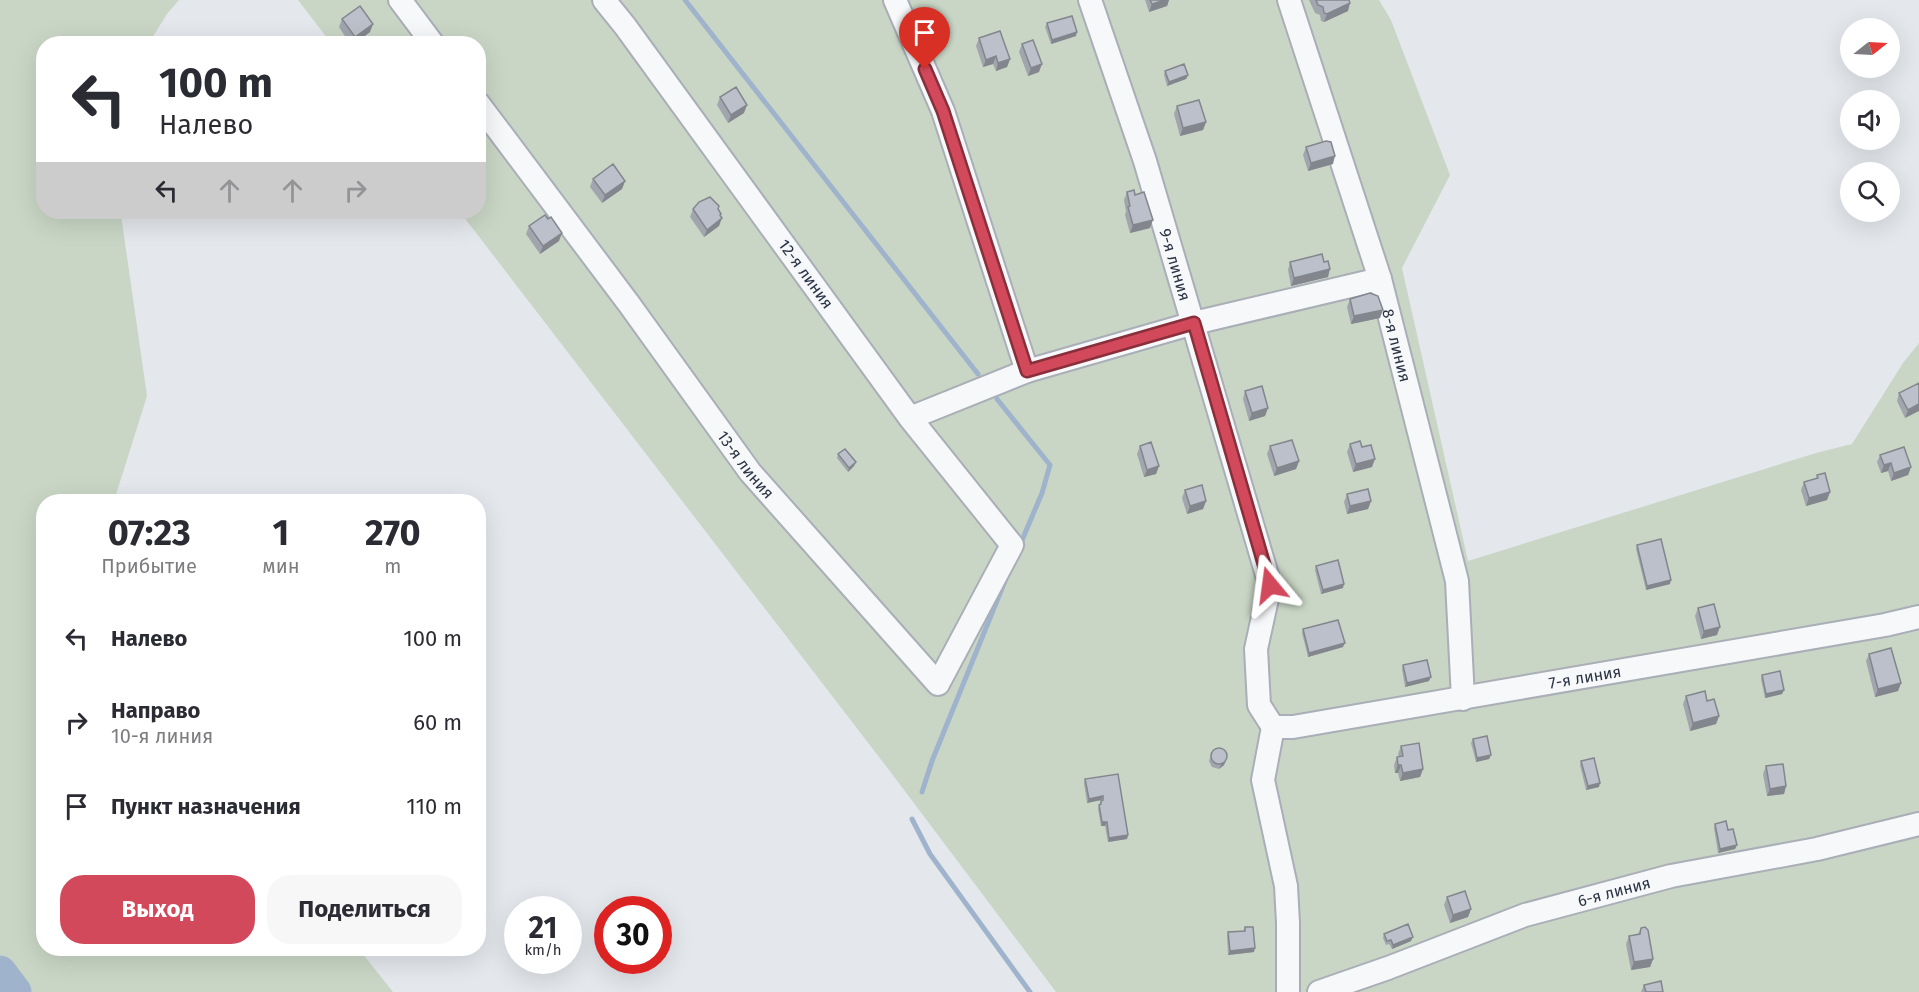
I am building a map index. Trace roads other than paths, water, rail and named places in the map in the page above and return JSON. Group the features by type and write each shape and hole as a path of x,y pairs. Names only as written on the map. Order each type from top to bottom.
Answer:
{"street":[{"path":"400,0 427,36"},
{"name":"12-я линия","path":"604,0 910,418 1012,545"},
{"path":"895,0 943,111 1027,371"},
{"name":"9-я линия","path":"1090,0 1145,161 1270,585 1256,649 1259,705 1273,727"},
{"name":"8-я линия","path":"1289,0 1380,279 1457,581 1463,699"},
{"name":"13-я линия","path":"486,114 622,295 750,472 938,684 1012,545"},
{"path":"910,418 1027,371 1194,323 1380,279"},
{"name":"7-я линия","path":"1273,727 1293,727 1463,699 1885,625 1919,617"},
{"path":"1273,727 1263,780 1286,886 1288,992"},
{"name":"6-я линия","path":"1319,992 1525,915 1671,876 1817,849 1919,824"}],"waterway":[{"path":"685,0 978,374"},
{"path":"997,399 1050,465 1042,493 1020,545"},
{"path":"922,792 932,761 1005,581"},
{"path":"912,819 930,854 1030,992"},
{"path":"0,972 15,992"}]}
